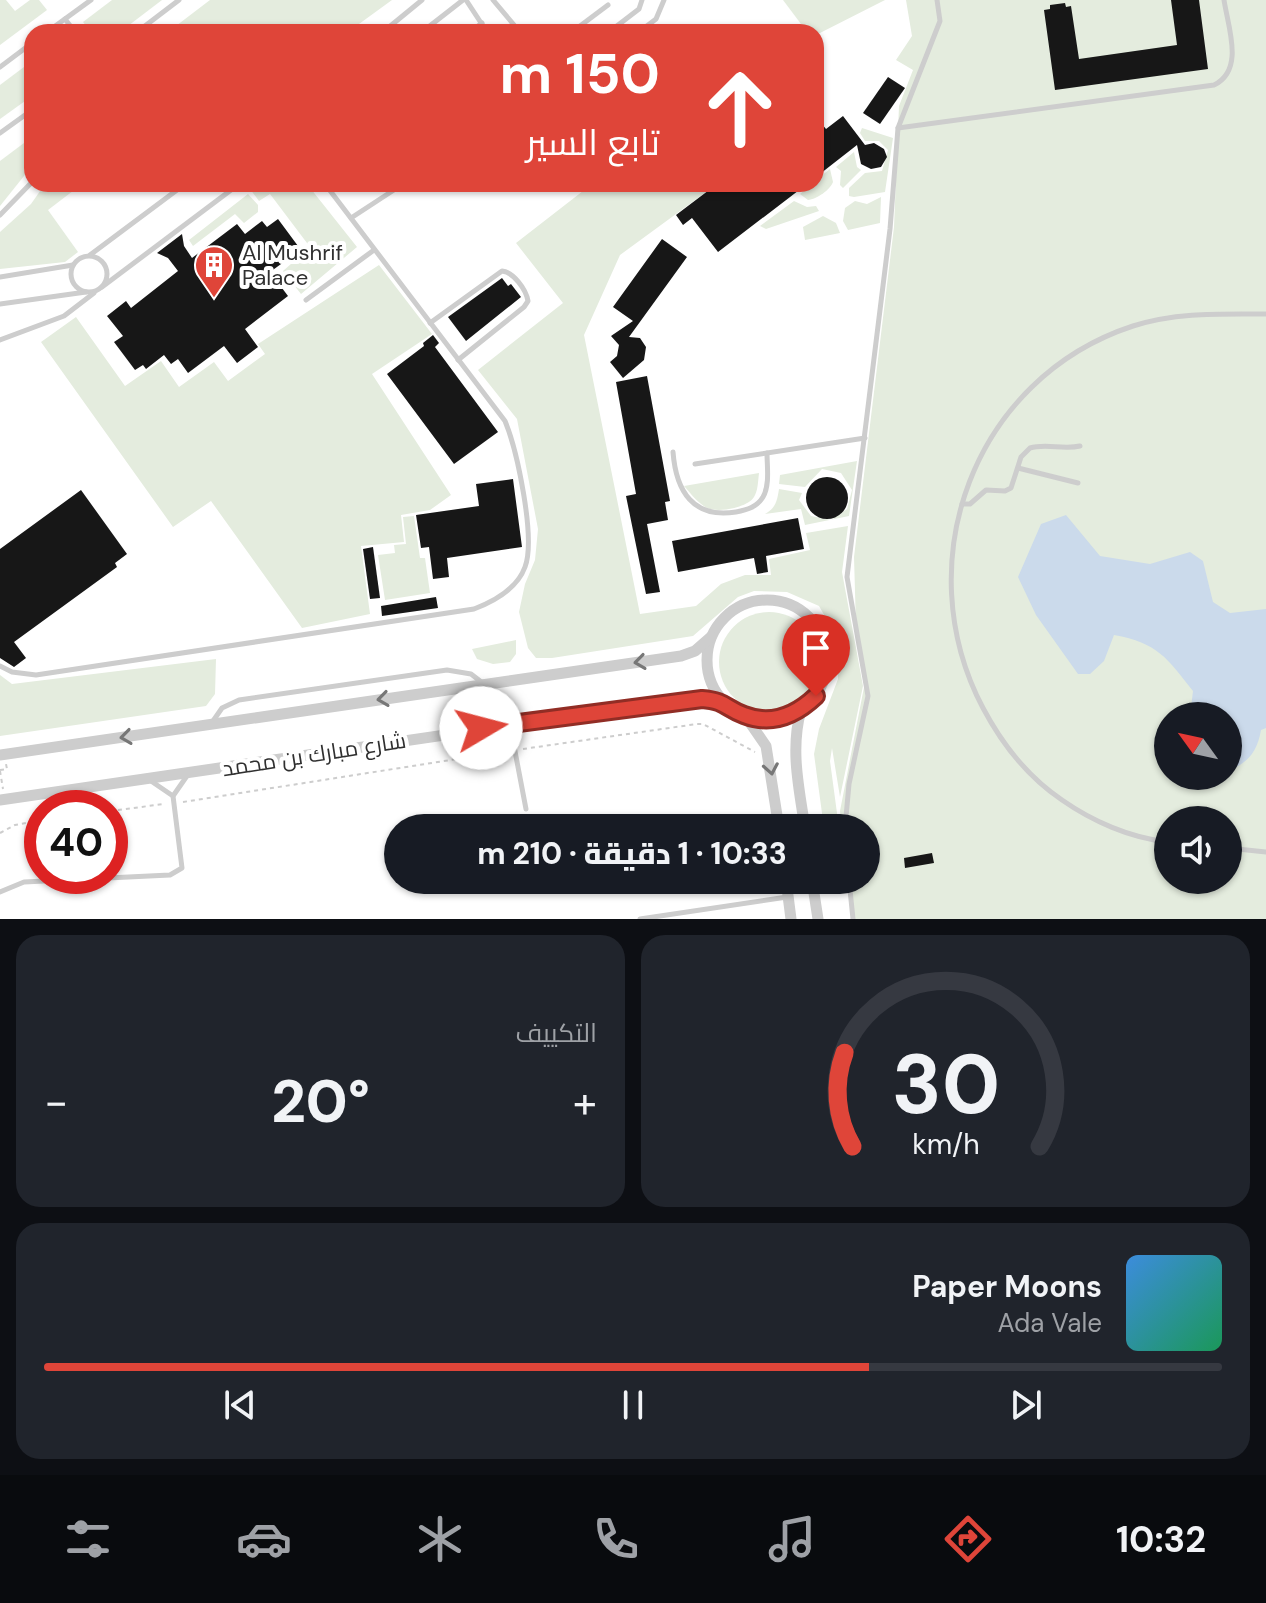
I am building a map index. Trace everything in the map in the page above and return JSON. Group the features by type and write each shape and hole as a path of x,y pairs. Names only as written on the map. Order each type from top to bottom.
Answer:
{"street":[{"path":"745,716 774,719 801,710 816,696 825,677 828,657 824,637 813,620 797,607 778,600 758,600 738,606 722,619 711,637 707,654 708,671 714,687 724,702 745,716 766,746 777,814"},
{"name":"شارع مبارك بن محمد","path":"0,755 681,656 695,651 711,637"},
{"name":"شارع مبارك بن محمد","path":"2,800 692,699 724,702"},
{"path":"801,710 796,727 795,760 803,814"},
{"path":"814,894 818,919"},
{"path":"788,896 791,919"}],"lane":[{"path":"58,24 91,0"},
{"path":"148,24 179,0"},
{"path":"393,24 422,0"},
{"path":"432,24 464,0 482,23"},
{"path":"493,0 513,24"},
{"path":"619,24 639,9 642,0"},
{"path":"649,24 656,19 664,0"},
{"path":"846,814 849,784 868,696 847,577 890,229 898,128 940,21 937,0"},
{"path":"898,128 1214,85 1226,77 1232,64 1224,0"},
{"path":"583,24 608,5"},
{"path":"65,19 69,24"},
{"path":"0,67 24,49"},
{"path":"0,133 24,116"},
{"path":"0,215 24,190"},
{"path":"0,277 73,265 174,192"},
{"path":"0,340 64,316 230,192"},
{"path":"0,666 12,672 36,675 474,609 494,602 524,569 528,554 520,465 505,421 331,192"},
{"path":"351,218 391,192"},
{"path":"306,300 374,250"},
{"path":"0,304 100,288 107,276 105,265 90,255"},
{"path":"73,265 71,275 75,284 88,292"},
{"path":"430,323 502,271 508,271 525,292 528,301 524,307 458,360"},
{"path":"1154,838 1113,827 1061,800 1024,767 994,727 969,678 953,613 953,557 962,504 976,464 1005,416 1045,374 1079,351 1114,333 1168,317 1266,314"},
{"path":"695,464 865,438"},
{"path":"962,504 970,504 986,490 1008,490 1021,457 1030,448 1080,446"},
{"path":"673,452 680,486 697,506 714,514 746,510 761,499 766,488 767,453"},
{"path":"1018,468 1078,483"},
{"path":"211,724 222,708 239,700 447,670 471,674 484,685"},
{"path":"510,724 526,809"},
{"path":"0,892 24,882 170,875 182,868 173,796 190,772"},
{"path":"147,779 173,796"},
{"path":"1242,849 1266,852"},
{"path":"850,894 853,919"},
{"path":"640,919 788,896"}],"path":[{"path":"128,809 697,724 703,724 770,762"},
{"path":"0,771 2,800"},
{"path":"0,833 24,823"}],"shaded area":[{"path":"0,0 6,0 15,11 30,0 39,0 47,10 24,24 0,45"},
{"path":"112,0 162,0 130,24 83,22"},
{"path":"210,0 392,0 359,24 178,24"},
{"path":"783,0 885,0 824,31 824,24 801,24"},
{"path":"906,0 1266,0 1266,919 853,919 850,894 880,894 880,814 840,814 840,811 865,682 856,626 854,557 894,227 899,106 913,70 896,60 912,36"},
{"path":"24,67 24,102 0,119 0,85"},
{"path":"862,128 893,138 885,192 854,197 849,196 849,188 865,173 882,171 888,150 879,141 865,141 860,133"},
{"path":"24,143 24,176 0,206 0,161"},
{"path":"854,152 857,167 861,170 843,188 840,185 841,171 836,167"},
{"path":"830,169 833,182 826,191 815,198 808,200 800,194 824,192 824,174"},
{"path":"39,192 72,192 48,210 78,252 65,262 0,269 0,232 31,204"},
{"path":"252,192 313,192 357,247 301,294 283,271 310,247 270,194 259,201"},
{"path":"582,192 706,192 620,255 584,335 640,614 696,606 721,584 745,575 771,575 769,559 810,550 806,533 848,526 842,572 863,686 840,797 832,748 830,761 837,814 822,814 814,754 819,729 838,679 838,639 819,606 787,592 754,591 738,597 693,636 552,658 536,658 528,648 519,612 525,584 535,560 538,529 517,419 478,370 563,303 516,243"},
{"path":"248,194 258,205 258,212 244,223 235,214 193,246 189,240"},
{"path":"881,197 880,223 848,230 843,221 845,208 855,201 867,204"},
{"path":"794,201 807,207 816,206 819,211 766,229 760,226"},
{"path":"823,216 836,223 840,233 805,240 803,227"},
{"path":"379,265 432,334 372,374 451,495 430,510 401,515 404,542 361,546 370,614 302,628 211,501 173,527 41,342 76,317 125,386 161,361 179,387 214,362 228,381 265,354 258,344"},
{"path":"857,461 849,516 832,520 847,509 852,490 841,473 822,469 805,487 779,484 780,475"},
{"path":"759,473 754,497 732,508 707,508 684,486"},
{"path":"779,489 802,493 799,500 811,516 830,520 805,525 801,509 765,514 775,504"},
{"path":"414,516 420,558 425,558 430,593 385,600 378,555 395,553 394,545 406,544 403,517"},
{"path":"769,612 788,616 804,627 815,643 819,662 815,681 804,697 788,708 769,712 750,708 734,697 723,681 719,662 723,643 734,627 750,616"},
{"path":"516,640 516,654 510,662 493,664 477,659 472,649"},
{"path":"216,659 215,694 206,706 0,736 0,675 12,684"}],"water":[{"path":"1066,515 1100,556 1150,564 1190,552 1203,561 1213,602 1230,613 1266,609 1266,728 1261,730 1254,750 1242,763 1242,702 1192,702 1193,691 1176,669 1141,642 1114,635 1104,661 1090,674 1078,674 1036,615 1018,577 1041,524"}],"building":[{"path":"1171,0 1199,0 1208,69 1055,90 1044,10 1050,9 1050,5 1065,3 1066,7 1071,6 1079,59 1177,45"},
{"path":"888,77 905,88 880,124 863,113"},
{"path":"843,116 865,145 874,143 884,149 887,157 881,167 871,169 861,164 857,145 824,171 824,127 826,129"},
{"path":"706,192 797,192 718,252 692,218 683,225 676,215"},
{"name":"Al Mushrif Palace","path":"278,219 298,246 285,255 288,259 270,272 288,296 245,329 258,347 237,363 224,346 188,373 178,359 171,364 164,355 146,369 143,365 135,370 114,342 123,336 107,316 126,301 131,308 178,271 168,258 157,253 182,234 184,246 192,258 237,224 245,234 262,221 267,227"},
{"path":"662,239 687,257 629,337 640,338 646,347 644,360 623,378 610,362 617,356 619,345 611,336 633,321 613,307"},
{"path":"502,278 521,297 466,341 448,317"},
{"path":"433,335 439,343 435,347 498,432 454,464 387,374 424,346 423,343"},
{"path":"647,376 670,501 665,502 668,520 647,524 660,592 646,594 626,496 636,494 616,382"},
{"path":"827,477 842,483 848,498 842,513 827,519 812,513 806,498 812,483"},
{"path":"513,479 522,547 447,558 449,577 433,579 429,547 421,548 416,515 479,506 476,484"},
{"path":"81,490 127,554 115,563 117,567 14,642 26,658 14,667 0,658 0,549"},
{"path":"798,518 804,549 766,556 768,572 757,574 754,558 678,572 672,541"},
{"path":"373,547 380,598 370,599 363,549"},
{"path":"436,597 438,608 382,616 381,606"},
{"path":"932,853 934,863 905,868 904,858"}],"place":[{"name":"Al Mushrif Palace","path":"214,299"}],"route":[{"path":"481,728 692,699 724,702 745,716 764,720 783,718 801,710 816,696"}]}
